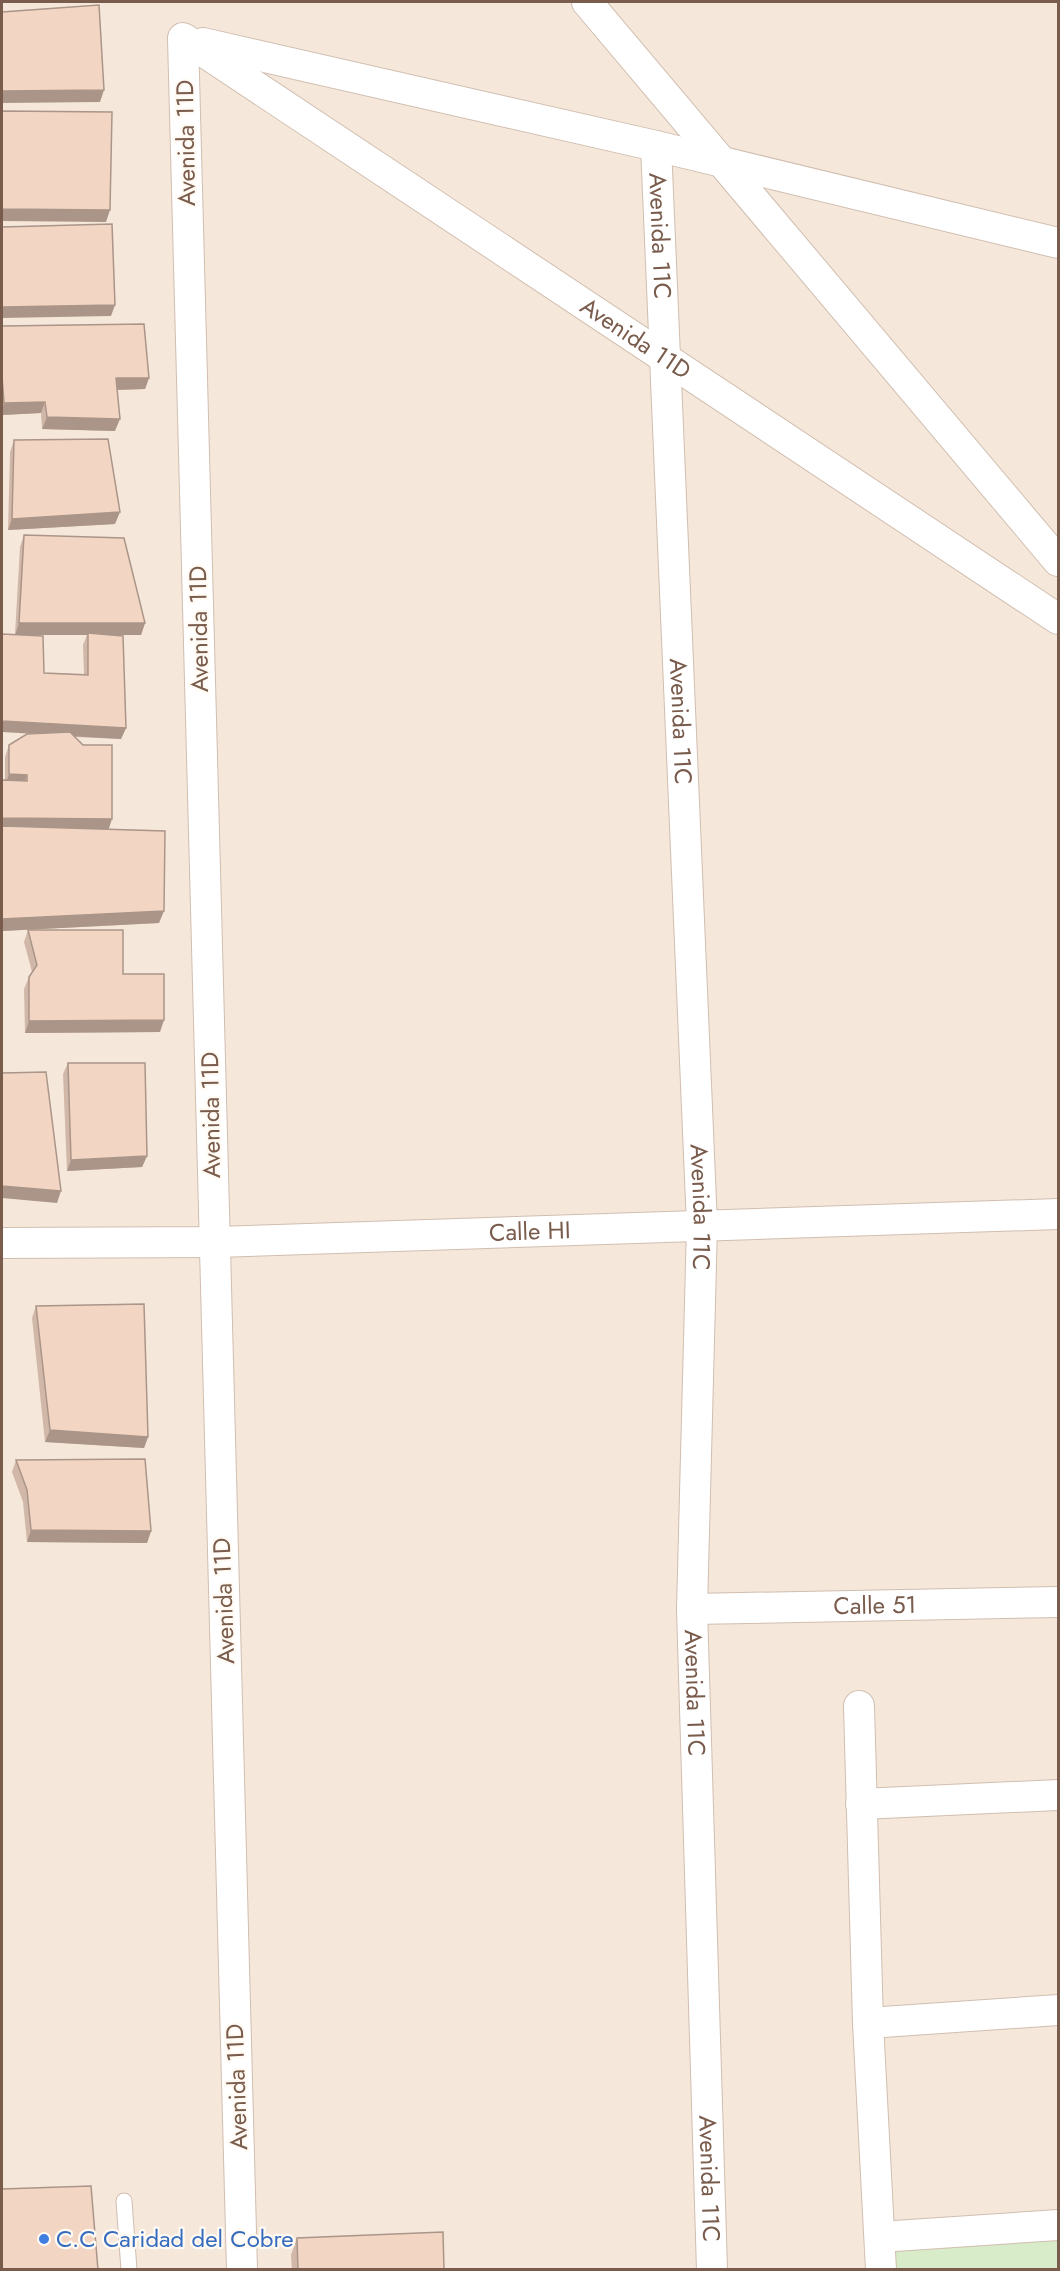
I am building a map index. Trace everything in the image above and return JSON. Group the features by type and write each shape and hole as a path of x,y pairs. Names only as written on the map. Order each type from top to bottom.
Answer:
{"street":[{"path":"586,2 1059,561"},
{"path":"183,38 657,146 1059,243"},
{"name":"Avenida 11D","path":"183,38 1059,619"},
{"name":"Avenida 11D","path":"183,38 242,2270"},
{"name":"Avenida 11C","path":"657,146 702,1225 692,1609 712,2270"},
{"name":"Calle HI","path":"2,1243 215,1242 1059,1214"},
{"name":"Calle 51","path":"692,1609 1059,1602"},
{"path":"859,1706 868,2023 881,2270"},
{"path":"861,1804 1059,1794"},
{"path":"868,2023 1059,2010"},
{"path":"880,2238 1059,2224"}],"lane":[{"path":"124,2201 129,2270"}],"shaded area":[{"path":"2,2 1058,2 1058,2269 2,2270"}],"green space":[{"path":"1058,2234 1058,2269 889,2269 889,2244"}],"building":[{"path":"99,5 104,90 2,91 2,12"},
{"path":"2,111 112,112 110,210 2,209"},
{"path":"112,224 115,305 2,307 2,227"},
{"path":"144,324 149,378 116,378 120,419 47,417 45,402 4,403 2,326"},
{"path":"108,439 120,512 12,519 14,440"},
{"path":"24,535 124,538 145,623 19,623"},
{"path":"88,633 123,636 126,728 2,721 2,634 43,636 44,673 88,675"},
{"path":"70,732 83,745 112,745 112,819 2,818 2,780 27,781 27,775 9,774 9,745 27,734"},
{"path":"2,826 165,831 164,911 2,919"},
{"path":"28,930 123,930 123,974 164,974 164,1020 29,1021 29,977 37,965"},
{"path":"68,1063 145,1063 147,1156 71,1160"},
{"path":"46,1072 61,1191 2,1186 2,1073"},
{"path":"144,1304 148,1437 50,1430 36,1306"},
{"path":"145,1459 151,1531 31,1530 27,1490 16,1460"},
{"name":"C.C Caridad del Cobre","path":"91,2186 98,2270 2,2270 2,2189"},
{"path":"443,2232 444,2270 298,2270 297,2238"}],"place":[{"name":"C.C Caridad del Cobre","path":"44,2239"}]}
